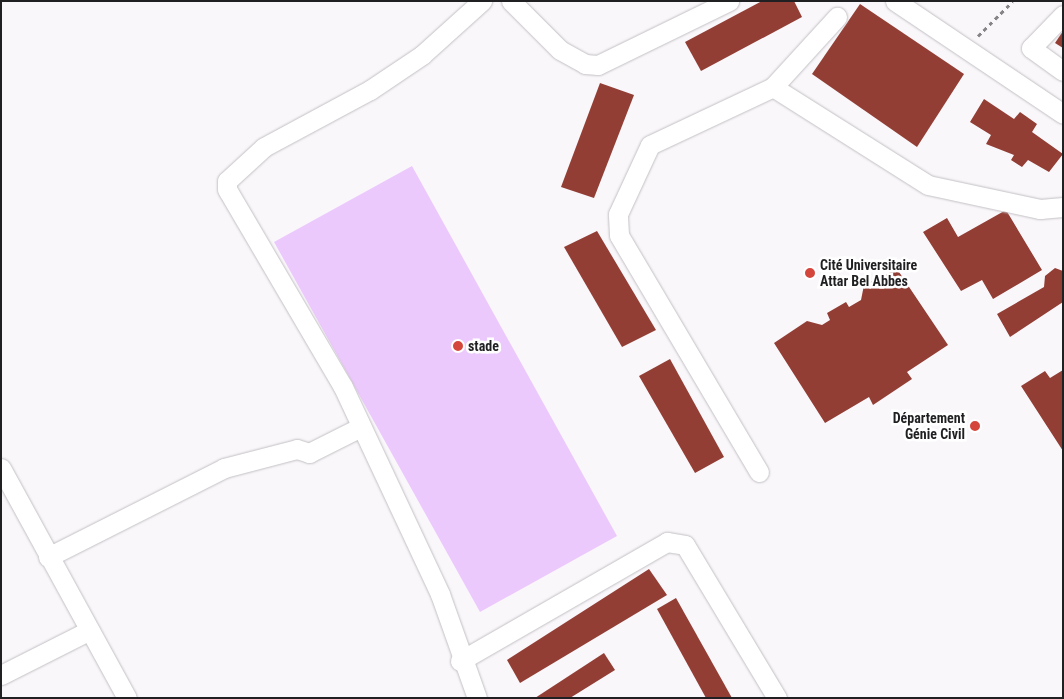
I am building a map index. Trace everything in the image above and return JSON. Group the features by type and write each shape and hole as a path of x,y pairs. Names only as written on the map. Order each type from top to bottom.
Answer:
{"street":[{"path":"477,698 460,661 440,594 361,427 228,189 227,181 264,147 370,90 422,55 482,1"},
{"path":"511,1 560,50 585,64 598,64 729,1"},
{"path":"895,1 963,50 1063,114"},
{"path":"1063,14 1031,48 1063,71"},
{"path":"760,472 619,235 618,214 650,145 773,87 837,17"},
{"path":"773,87 928,185 1040,210 1063,207"},
{"path":"48,557 224,468 297,449 309,454 361,427"},
{"path":"1,468 88,631 127,698"},
{"path":"460,661 667,542 685,545 777,698"},
{"path":"1,675 88,631"}],"path":[{"path":"963,50 1013,1"}],"shaded area":[{"path":"412,166 617,536 480,612 274,242"}],"building":[{"path":"762,1 794,1 802,17 701,71 685,42"},
{"path":"860,4 964,74 917,147 812,74"},
{"path":"1063,31 1063,48 1055,43"},
{"path":"600,83 634,95 594,198 561,187"},
{"path":"984,99 1014,119 1020,112 1037,124 1032,132 1063,154 1049,172 1028,160 1022,167 1011,160 1014,155 986,144 991,135 970,122"},
{"path":"1006,210 1042,270 993,299 982,280 961,291 923,232 947,218 958,237"},
{"path":"597,231 656,330 622,347 564,247"},
{"path":"1055,268 1063,271 1063,302 1010,337 997,314 1044,287 1045,276"},
{"path":"897,269 948,345 907,372 912,379 873,405 869,397 825,423 774,343 807,321 822,325 830,320 827,313 846,302 849,307 861,300 864,285"},
{"path":"670,359 724,457 695,473 639,376"},
{"path":"1063,370 1063,451 1021,386 1045,371 1050,378"},
{"path":"649,569 667,595 520,683 507,660"},
{"path":"676,598 732,698 706,698 657,609"},
{"path":"604,653 615,670 570,698 535,698"}],"place":[{"name":"Cité Universitaire Attar Bel Abbes","path":"810,273"},
{"name":"stade","path":"458,346"},
{"name":"Département Génie Civil","path":"975,426"}]}
